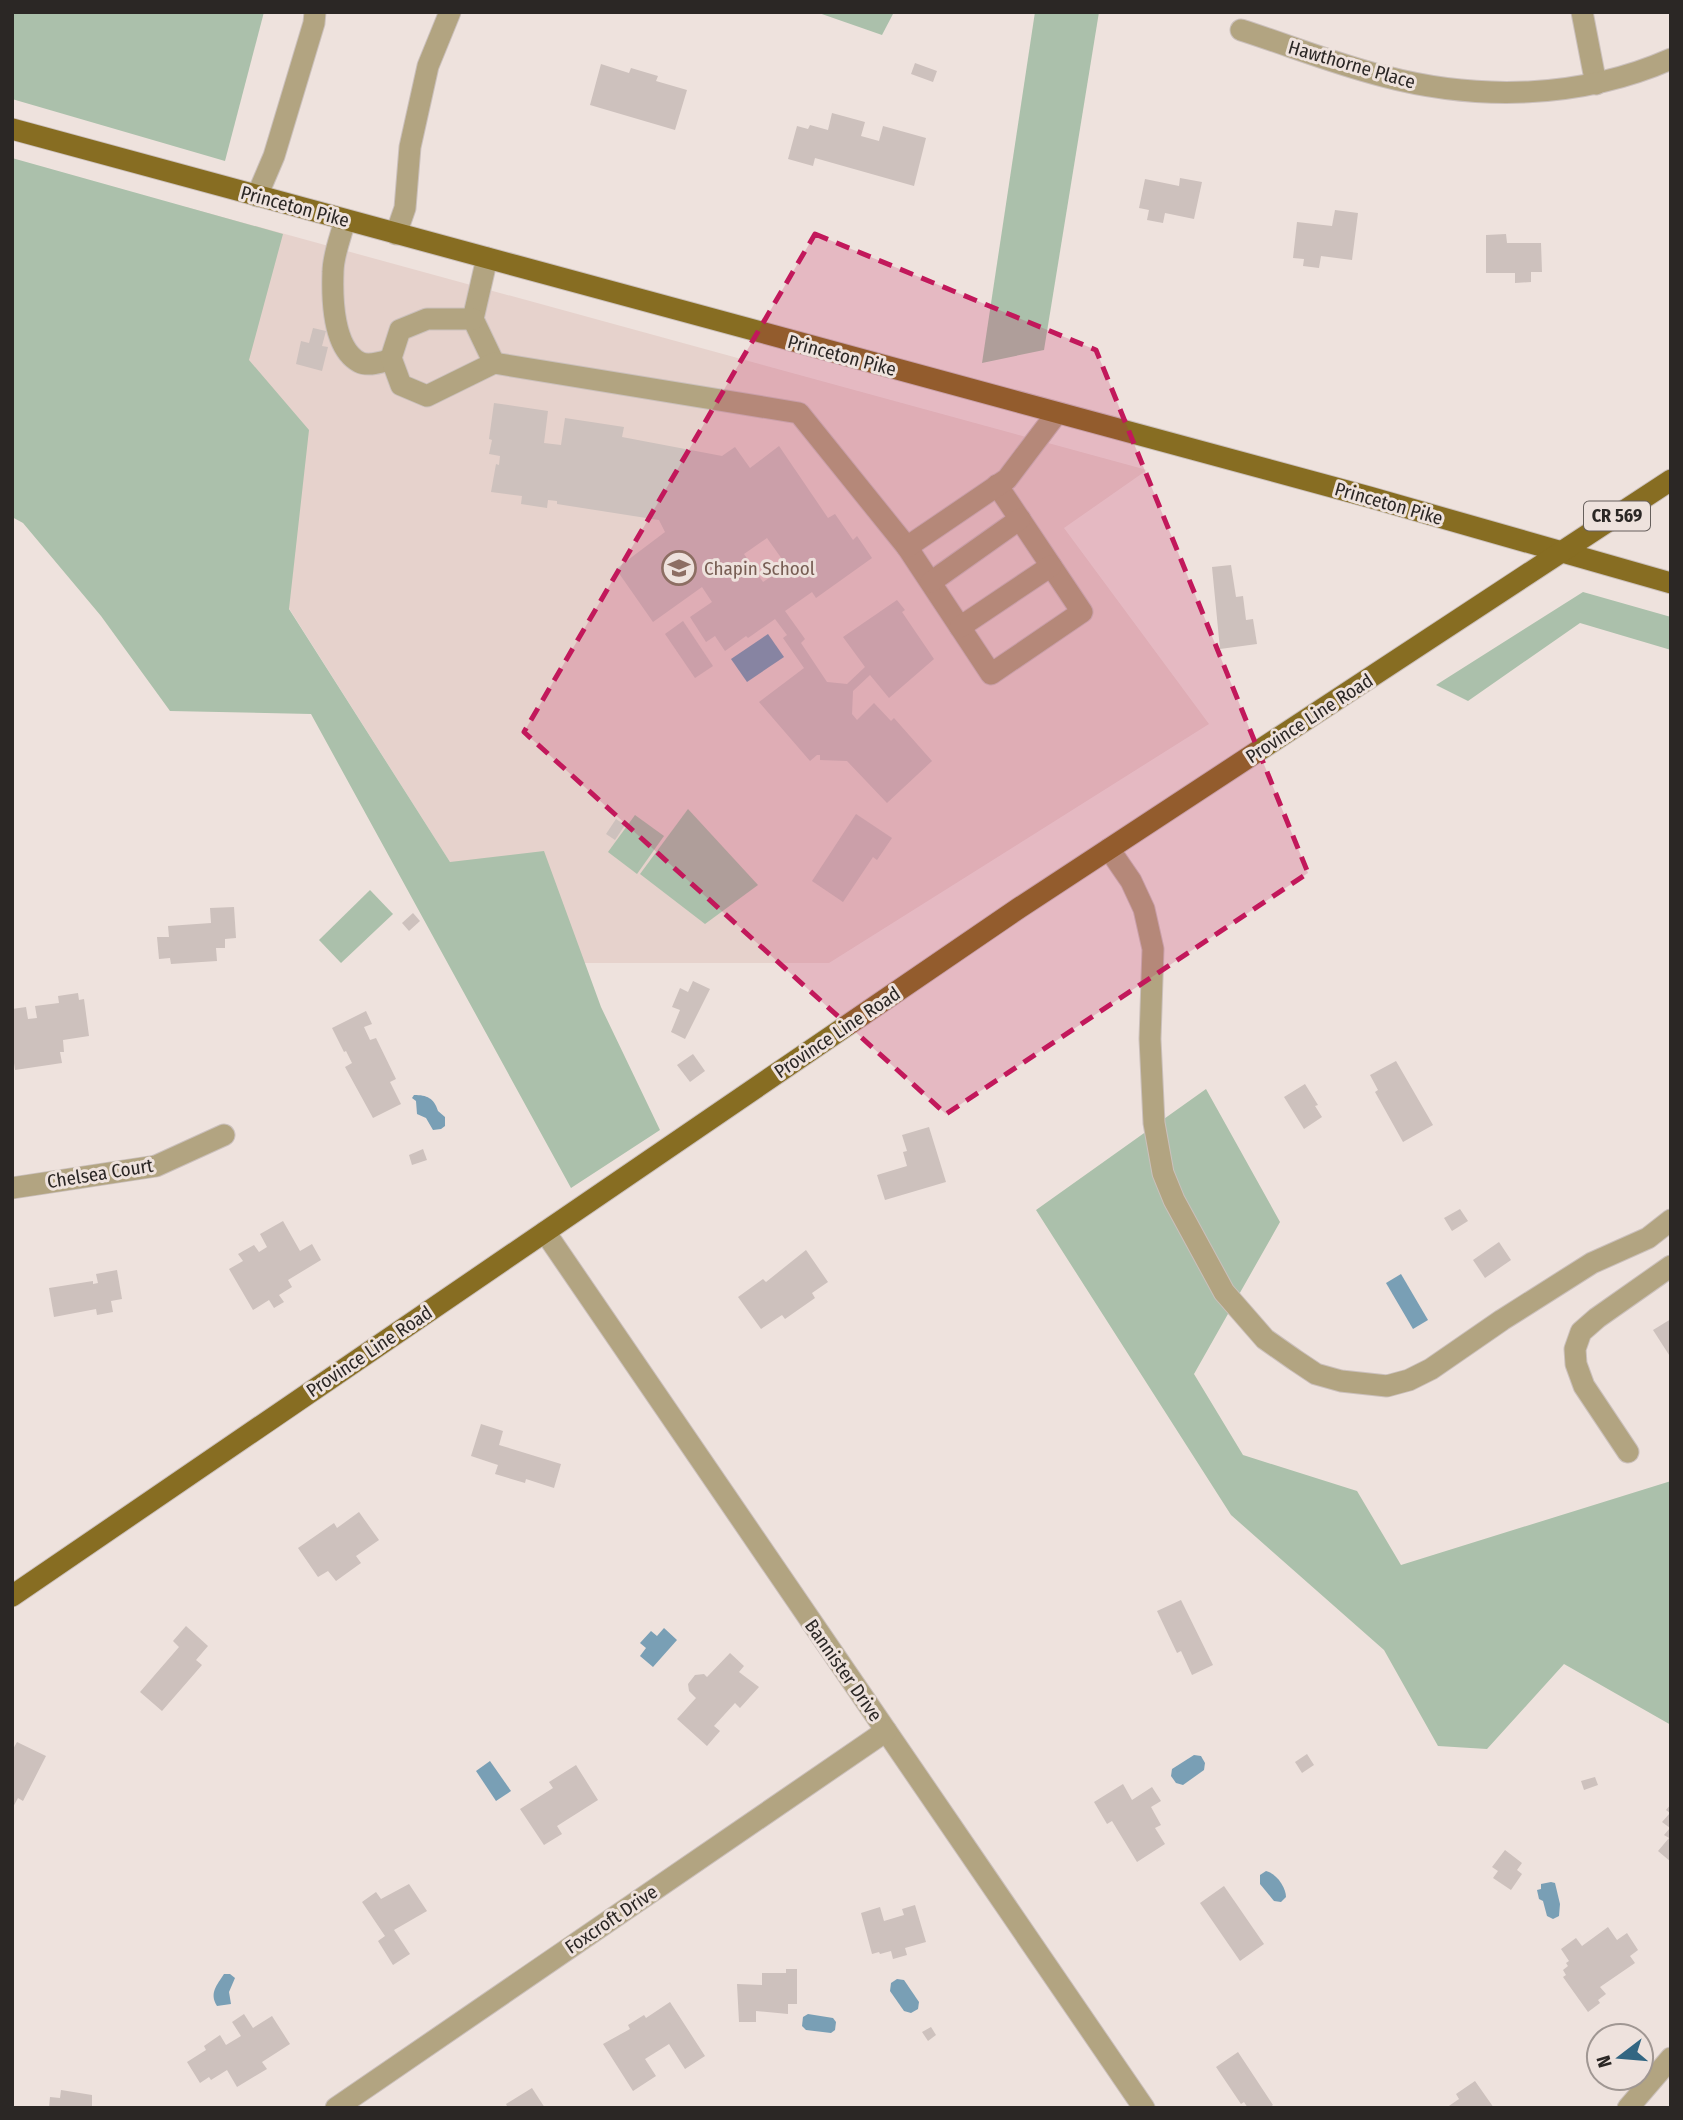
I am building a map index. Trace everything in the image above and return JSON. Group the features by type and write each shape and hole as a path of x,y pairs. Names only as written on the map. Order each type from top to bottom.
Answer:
{"main road":[{"name":"Princeton Pike","path":"12,130 1057,413 1671,583"},
{"name":"Province Line Road","path":"12,1596 408,1323 545,1233 733,1102 1109,849 1671,480"}],"street":[{"path":"257,196 274,156 315,12"},
{"path":"396,234 405,208 410,147 428,66 450,12"},
{"path":"1582,12 1596,84"},
{"name":"Hawthorne Place","path":"1241,30 1381,76 1464,92 1549,91 1596,84 1671,59"},
{"path":"345,220 333,270 334,320 344,346 359,362 372,364 391,359"},
{"path":"487,258 472,319 494,363"},
{"path":"472,319 427,319 400,330 391,359 401,385 427,396 494,363 799,413 907,547 991,674 1082,612 997,485"},
{"path":"907,547 1007,479 1057,413"},
{"path":"930,582 1020,519"},
{"path":"960,627 1051,566"},
{"path":"1109,849 1131,881 1144,909 1153,948 1150,1039 1154,1123 1163,1173 1174,1200 1224,1292 1265,1339 1316,1374 1341,1381 1387,1386 1409,1380 1431,1369 1592,1263 1648,1238 1671,1220"},
{"name":"Chelsea Court","path":"12,1188 156,1167 225,1135"},
{"name":"Bannister Drive","path":"545,1233 1144,2108"},
{"path":"1628,1452 1584,1386 1576,1364 1575,1349 1581,1332 1597,1318 1671,1266"},
{"name":"Foxcroft Drive","path":"336,2108 886,1731"},
{"path":"1628,2108 1671,2058"}],"highlighted area":[{"path":"815,234 1096,350 1308,873 946,1114 524,732"}],"shaded area":[{"name":"Chapin School","path":"186,207 1147,470 1064,528 1209,724 829,963 514,963 134,364"}],"green space":[{"path":"12,12 264,12 225,161 12,99"},
{"path":"816,12 894,12 882,35"},
{"path":"1035,12 1099,12 1044,350 982,363"},
{"path":"12,158 283,234 249,360 309,430 289,609 450,862 544,851 601,1007 660,1130 571,1188 311,714 170,711 101,616 23,523 12,517"},
{"path":"1583,592 1671,617 1671,650 1580,623 1468,701 1436,685"},
{"path":"688,809 758,885 705,924 640,874"},
{"path":"635,815 664,836 637,874 608,852"},
{"path":"370,890 393,914 341,963 319,940"},
{"path":"1206,1089 1280,1222 1194,1374 1243,1455 1357,1491 1401,1565 1671,1481 1671,1725 1564,1664 1487,1749 1438,1746 1384,1650 1231,1515 1036,1210"}],"water":[{"path":"768,634 784,657 747,682 731,659"},
{"path":"414,1095 432,1100 445,1117 445,1126 433,1130 426,1118 417,1114 416,1101 412,1098"},
{"path":"1401,1274 1428,1320 1413,1329 1386,1283"},
{"path":"664,1628 677,1640 653,1667 640,1656 646,1648 640,1643 651,1631 657,1636"},
{"path":"1194,1755 1201,1756 1205,1763 1204,1770 1183,1785 1176,1783 1171,1776 1172,1769"},
{"path":"490,1761 511,1791 496,1801 476,1771"},
{"path":"1266,1871 1277,1877 1286,1893 1281,1902 1274,1901 1260,1884 1260,1875"},
{"path":"1555,1883 1560,1904 1559,1916 1553,1919 1547,1916 1537,1890 1541,1889 1541,1884"},
{"path":"224,1974 235,1978 229,1992 231,2004 217,2006 214,1993"},
{"path":"897,1979 904,1980 919,2002 918,2009 911,2013 904,2011 890,1991 891,1983"},
{"path":"808,2014 833,2018 836,2022 835,2030 831,2033 806,2030 802,2026 803,2017"}],"building":[{"path":"915,63 937,71 933,82 911,74"},
{"path":"601,64 629,73 631,68 658,76 656,81 687,90 675,130 590,105"},
{"path":"832,113 865,122 861,136 879,141 883,126 926,138 914,186 815,158 813,166 788,159 797,126 808,129 810,125 828,130"},
{"path":"1180,178 1202,182 1194,219 1165,213 1163,223 1147,220 1149,210 1139,208 1145,179 1179,186"},
{"path":"1335,210 1358,213 1352,260 1321,256 1319,268 1303,266 1304,259 1293,258 1297,222 1332,226"},
{"path":"1506,234 1507,243 1541,243 1542,272 1531,272 1531,282 1515,283 1515,273 1486,273 1486,235"},
{"path":"313,328 326,331 322,346 328,347 322,371 296,364 301,341 309,343"},
{"path":"494,403 548,411 544,443 561,445 565,418 624,427 622,437 722,456 735,447 750,468 779,446 828,518 835,514 853,540 857,536 872,558 816,598 812,592 785,611 805,639 801,643 827,682 847,684 865,667 843,637 897,600 905,610 902,612 934,659 889,698 870,675 853,691 852,714 857,720 874,703 891,721 894,718 932,761 887,803 847,761 820,760 820,755 817,755 810,761 759,702 804,668 783,638 787,635 775,619 725,651 715,636 706,642 690,617 712,602 702,587 653,622 616,569 665,532 659,520 557,504 557,501 548,500 547,508 521,504 522,496 491,492 500,456 489,454 492,440 489,439","holes":["767,538 787,566 763,582 744,554"]},
{"path":"1231,565 1236,597 1243,596 1246,620 1253,619 1257,644 1220,649 1212,567"},
{"path":"683,621 713,666 695,678 665,634"},
{"path":"856,814 892,838 877,860 873,857 843,902 812,881"},
{"path":"616,819 625,825 615,840 606,834"},
{"path":"234,907 236,938 225,939 225,948 216,948 217,961 171,964 170,958 159,959 157,937 169,937 168,926 211,923 210,908"},
{"path":"413,913 420,921 409,931 402,923"},
{"path":"693,981 710,989 685,1039 671,1032 680,1010 672,1007 680,988 688,992"},
{"path":"78,993 79,1000 84,999 89,1036 63,1040 64,1052 60,1052 62,1063 15,1070 12,1063 12,1009 26,1007 28,1019 37,1018 35,1006 59,1003 58,996"},
{"path":"366,1011 372,1024 364,1027 370,1040 376,1038 396,1079 390,1082 401,1104 373,1118 345,1067 352,1063 332,1028"},
{"path":"693,1054 705,1071 690,1082 677,1065"},
{"path":"1396,1061 1433,1125 1403,1142 1375,1092 1378,1090 1370,1075"},
{"path":"1305,1084 1322,1117 1304,1129 1284,1097"},
{"path":"929,1127 946,1182 885,1200 877,1175 907,1166 903,1152 907,1151 902,1135"},
{"path":"423,1149 427,1160 412,1165 409,1155"},
{"path":"1460,1209 1468,1221 1452,1231 1444,1218"},
{"path":"283,1221 300,1251 312,1244 321,1260 288,1280 292,1287 279,1295 284,1302 274,1308 269,1300 253,1310 229,1269 243,1261 238,1254 254,1245 259,1252 267,1247 260,1234"},
{"path":"1499,1242 1511,1260 1485,1278 1473,1260"},
{"path":"806,1250 828,1282 812,1293 815,1298 785,1319 782,1315 761,1329 738,1297 763,1279 766,1282"},
{"path":"117,1270 122,1299 111,1301 113,1312 97,1315 96,1309 54,1317 49,1288 93,1281 93,1284 98,1283 96,1274"},
{"path":"1671,1319 1671,1358 1653,1330"},
{"path":"481,1424 503,1431 499,1445 561,1464 554,1488 526,1479 525,1483 495,1474 498,1465 471,1456"},
{"path":"359,1512 379,1540 356,1556 361,1563 336,1581 328,1571 318,1577 298,1548 334,1523 337,1528"},
{"path":"1181,1600 1213,1665 1192,1675 1181,1651 1177,1653 1157,1611"},
{"path":"186,1626 208,1646 196,1660 202,1665 162,1711 140,1692 179,1647 173,1641"},
{"path":"730,1653 744,1666 739,1672 759,1687 740,1708 735,1703 714,1726 720,1731 707,1746 677,1719 696,1698 689,1691 688,1684 695,1675 704,1674 707,1677"},
{"path":"17,1742 46,1756 23,1801 18,1798 12,1809 12,1751"},
{"path":"1307,1754 1314,1765 1302,1773 1295,1762"},
{"path":"576,1765 598,1800 557,1826 562,1834 544,1845 520,1809 553,1788 549,1782"},
{"path":"1595,1777 1598,1785 1584,1790 1581,1781"},
{"path":"1123,1784 1132,1800 1152,1787 1161,1801 1151,1807 1161,1825 1155,1828 1165,1844 1137,1862 1112,1821 1107,1824 1094,1802"},
{"path":"1671,1804 1671,1862 1658,1851 1669,1838 1664,1835 1670,1828 1662,1822 1670,1813 1666,1810"},
{"path":"1505,1850 1522,1863 1517,1870 1522,1874 1511,1890 1493,1878 1498,1871 1492,1867"},
{"path":"409,1884 427,1911 394,1930 410,1954 393,1965 378,1941 385,1936 362,1902 376,1892 381,1899"},
{"path":"1224,1886 1264,1944 1240,1961 1200,1903"},
{"path":"915,1905 926,1942 905,1948 907,1955 893,1959 891,1951 872,1954 861,1913 880,1907 884,1921 904,1915 902,1909"},
{"path":"1608,1927 1617,1940 1627,1933 1638,1950 1630,1956 1635,1963 1600,1987 1606,1994 1598,2000 1600,2003 1588,2012 1563,1977 1566,1975 1563,1970 1569,1961 1561,1949 1576,1938 1582,1946"},
{"path":"786,1969 797,1969 797,2004 788,2004 788,2014 756,2011 756,2022 739,2022 737,1984 762,1985 762,1973 786,1973"},
{"path":"670,2002 705,2056 685,2069 669,2044 645,2059 656,2076 633,2091 603,2044 630,2029 628,2025 644,2015 646,2018"},
{"path":"244,2014 253,2028 272,2016 290,2044 262,2062 267,2069 237,2087 227,2070 200,2083 187,2062 206,2050 204,2046 220,2035 226,2045 241,2036 232,2022"},
{"path":"931,2027 936,2035 928,2041 922,2032"},
{"path":"1238,2052 1273,2105 1269,2108 1248,2108 1244,2102 1241,2104 1216,2067"},
{"path":"1475,2081 1494,2108 1446,2108 1459,2099 1456,2094"},
{"path":"532,2088 545,2108 508,2108 506,2104"},
{"path":"61,2090 92,2095 92,2108 49,2108 50,2097 60,2098"}],"place":[{"name":"Chapin School","path":"679,568"}]}
